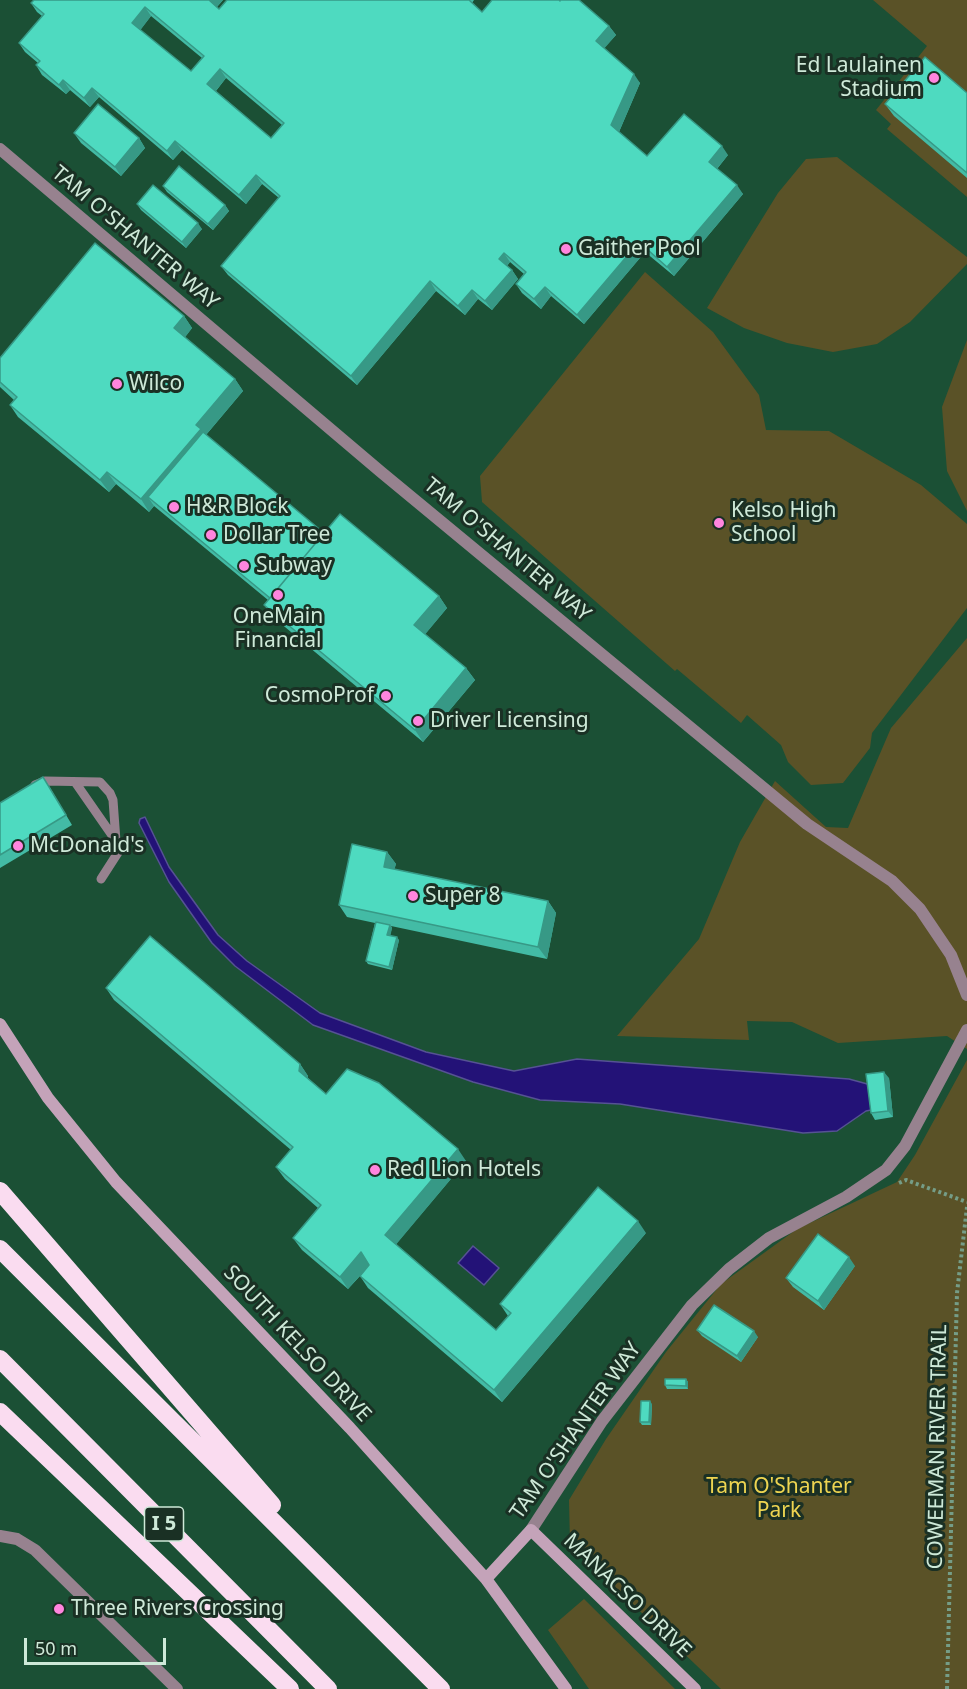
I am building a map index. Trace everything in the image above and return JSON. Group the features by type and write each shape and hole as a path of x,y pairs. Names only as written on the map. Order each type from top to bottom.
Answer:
{"highway":[{"path":"0,1191 263,1492 296,1541"},
{"path":"0,1249 296,1541 441,1689"},
{"name":"I 5","path":"0,1359 328,1689"},
{"path":"0,1412 290,1689"}],"main road":[{"name":"SOUTH KELSO DRIVE","path":"0,1024 48,1098 116,1182 350,1428 486,1579 566,1689"},
{"name":"TAM O'SHANTER WAY","path":"486,1579 531,1530"},
{"name":"MANACSO DRIVE","path":"531,1530 695,1689"}],"street":[{"name":"TAM O'SHANTER WAY","path":"0,149 381,472 807,824 892,881 920,909 951,955 967,995"},
{"name":"TAM O'SHANTER WAY","path":"531,1530 602,1421 692,1305 729,1269 769,1238 846,1197 886,1170 905,1146 967,1030"},
{"path":"0,1536 17,1539 35,1550 177,1689"}],"lane":[{"path":"26,789 45,781 100,782 110,793 119,852 101,879"},
{"path":"75,782 116,841"}],"path":[{"path":"899,1183 906,1180 967,1202"},
{"name":"COWEEMAN RIVER TRAIL","path":"947,1689 957,1293 967,1207"}],"green space":[{"name":"Ed Laulainen Stadium","path":"873,0 967,0 967,197 887,129 891,124 876,110 927,46"},
{"path":"837,157 967,257 967,264 910,322 877,344 833,352 787,343 744,328 707,308 778,193 806,159"},
{"path":"645,272 713,332 759,395 766,430 829,431 921,485 967,524 967,608 872,733 870,748 843,783 811,785 788,762 781,745 747,715 741,723 677,669 675,671 482,502 480,476"},
{"path":"967,340 967,511 947,471 942,407"},
{"path":"967,638 967,1049 947,1036 838,1043 792,1022 747,1021 749,1040 617,1036 699,939 740,842 775,781 826,827 848,828 891,728"},
{"name":"Tam O'Shanter Park","path":"967,1060 967,1689 721,1689 570,1544 569,1500 606,1439 666,1352 721,1284 797,1229 897,1182 915,1155"},
{"path":"584,1599 675,1689 589,1689 548,1630"}],"shaded area":[{"path":"145,817 169,867 218,935 247,961 320,1013 426,1052 514,1071 577,1059 849,1079 871,1085 876,1109 866,1111 837,1131 803,1133 620,1104 540,1100 473,1082 313,1025 235,966 212,943 169,882 139,823 140,819"},
{"path":"473,1246 499,1268 484,1285 458,1263"}],"building":[{"path":"34,0 209,0 219,9 227,0 469,0 482,12 492,0 579,0 609,26 596,41 634,74 611,125 647,156 684,114 722,146 709,162 737,185 667,267 639,242 577,315 545,287 534,299 516,284 526,272 504,253 499,259 512,270 485,301 472,290 458,306 430,281 351,376 221,266 280,196 256,175 239,195 175,141 167,151 92,88 84,98 63,80 59,85 36,65 40,61 19,43 44,14 31,3","holes":["145,7 204,56 191,71 132,23","220,69 284,123 271,138 207,84"]},
{"path":"925,57 967,93 967,173 885,104"},
{"path":"98,104 139,138 115,167 74,133"},
{"path":"179,166 225,205 208,224 163,186"},
{"path":"153,185 198,223 182,242 137,204"},
{"name":"Wilco","path":"95,243 184,316 174,328 235,379 196,425 201,429 141,499 107,472 100,480 10,405 17,397 0,382 0,358"},
{"path":"203,432 324,533 270,598 148,497"},
{"path":"340,514 439,596 414,625 466,668 415,730 264,605"},
{"name":"McDonald's","path":"43,777 66,815 0,855 0,803"},
{"name":"Super 8","path":"352,844 387,852 384,867 548,901 538,947 339,905"},
{"path":"376,922 390,925 387,935 397,937 389,967 366,961"},
{"name":"Red Lion Hotels","path":"150,936 300,1064 299,1071 326,1094 347,1069 379,1083 458,1149 385,1235 496,1330 511,1313 500,1304 598,1187 638,1221 494,1390 360,1276 369,1265 361,1252 340,1277 293,1238 321,1205 276,1167 293,1147 106,988"},
{"path":"884,1072 888,1111 871,1113 866,1074"},
{"path":"818,1234 849,1257 818,1301 786,1278"},
{"path":"714,1305 754,1331 737,1356 697,1330"},
{"path":"665,1379 686,1379 686,1386 665,1385"},
{"path":"641,1401 650,1401 649,1422 640,1422"}],"place":[{"name":"Ed Laulainen Stadium","path":"934,78"},
{"name":"Gaither Pool","path":"566,249"},
{"name":"Wilco","path":"117,384"},
{"name":"H&R Block","path":"174,507"},
{"name":"Kelso High School","path":"719,523"},
{"name":"Dollar Tree","path":"211,535"},
{"name":"Subway","path":"244,566"},
{"name":"OneMain Financial","path":"278,595"},
{"name":"CosmoProf","path":"386,696"},
{"name":"Driver Licensing","path":"418,721"},
{"name":"McDonald's","path":"18,846"},
{"name":"Super 8","path":"413,896"},
{"name":"Red Lion Hotels","path":"375,1170"},
{"name":"Three Rivers Crossing","path":"59,1609"}]}
